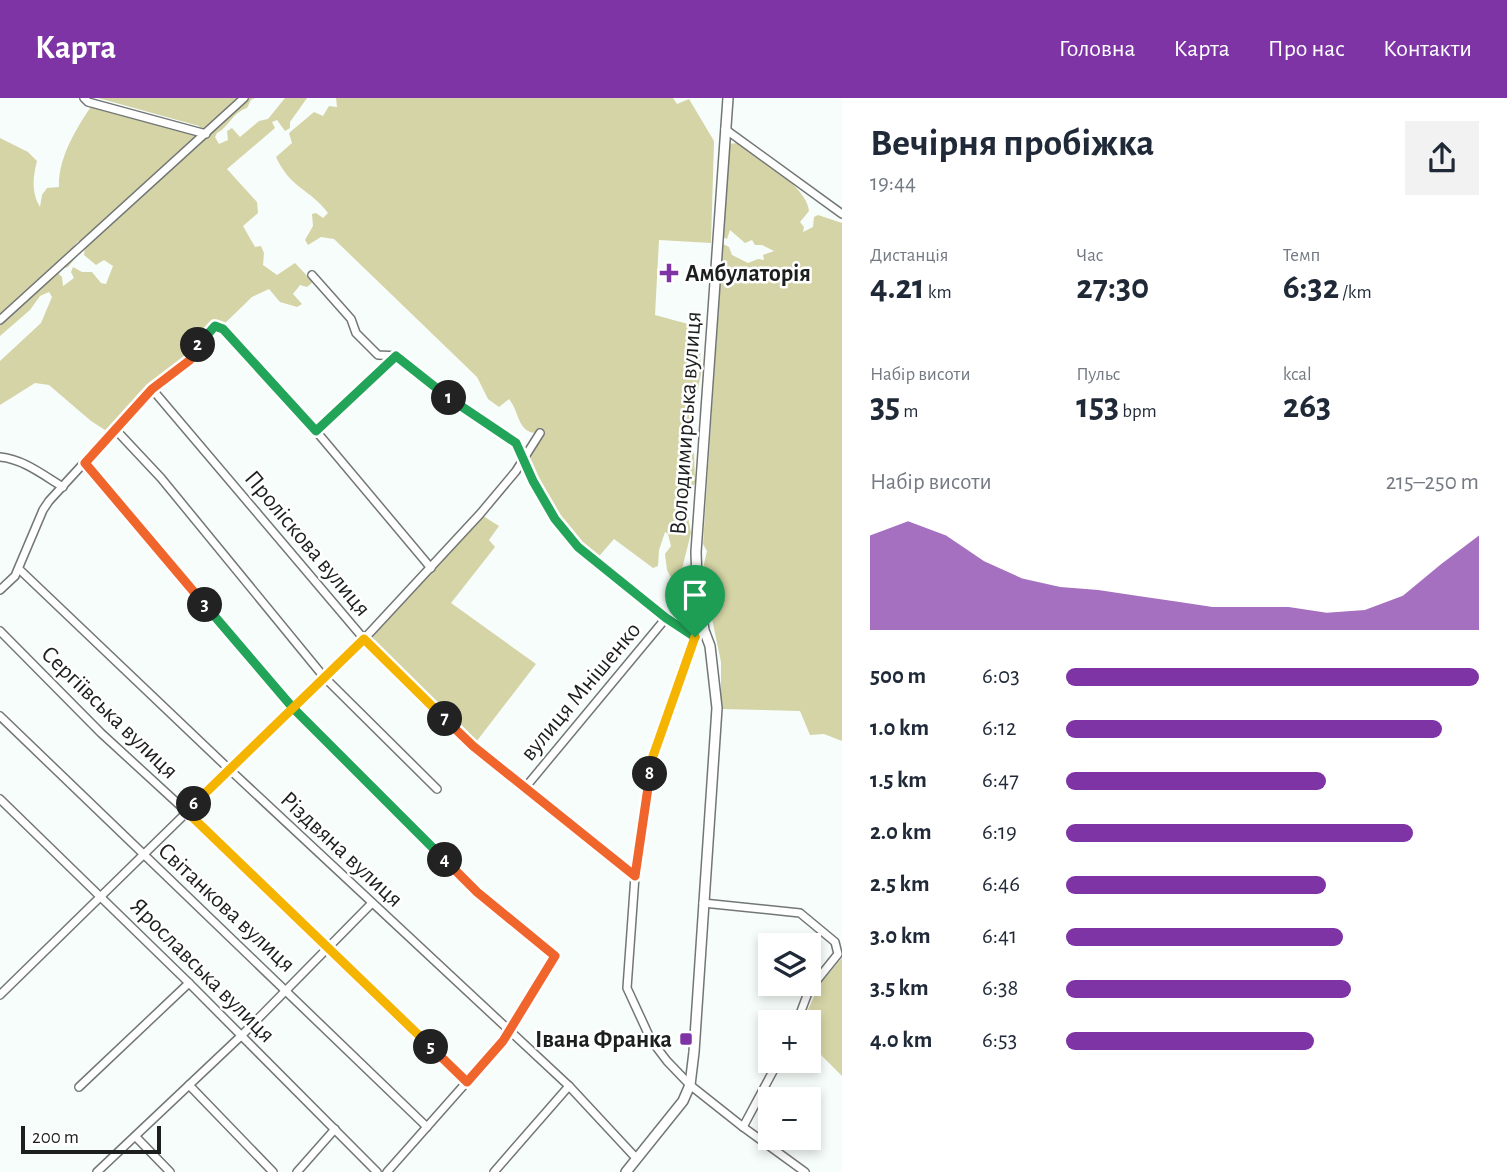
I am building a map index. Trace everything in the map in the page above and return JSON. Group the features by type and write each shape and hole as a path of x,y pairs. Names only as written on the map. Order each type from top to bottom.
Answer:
{"main road":[{"name":"Володимирська вулиця","path":"690,1084 716,708 710,646 704,630 697,581 696,552 728,98"},
{"path":"626,1172 682,1101 690,1084"}],"street":[{"path":"0,320 244,98"},
{"path":"87,99 206,134"},
{"path":"724,129 842,214"},
{"path":"312,275 351,319 356,333 378,355 396,356 445,396 516,443 523,462 565,533 594,562 695,637"},
{"path":"0,590 16,576 43,510 152,389 190,360 195,349 215,326 223,329 316,431 431,568"},
{"path":"316,431 396,356"},
{"name":"Проліскова вулиця","path":"152,389 364,639 473,746 635,876"},
{"path":"116,429 161,478 324,677 437,789"},
{"path":"0,995 364,639 480,514 523,462 540,433"},
{"path":"0,457 9,457 27,465 62,487"},
{"path":"85,463 293,708 477,892 554,953 554,958 503,1041 387,1172"},
{"name":"Різдвяна вулиця","path":"19,569 569,1086 636,1158"},
{"name":"вулиця Мнішенко","path":"524,789 666,618"},
{"path":"704,630 695,637 652,759 635,876 627,988 658,1051 690,1084 805,1172"},
{"name":"Сергіївська вулиця","path":"0,631 101,733 186,811 467,1082"},
{"name":"Світанкова вулиця","path":"0,716 427,1127"},
{"name":"Ярославська вулиця","path":"0,799 242,1035 377,1172"},
{"path":"97,1172 242,1035 372,903"},
{"path":"704,904 800,913 835,942 840,952 809,990 802,1010"},
{"path":"79,1087 189,983"},
{"path":"743,1127 772,1073"},
{"path":"189,1085 273,1172"},
{"path":"494,1172 569,1086"},
{"path":"297,1172 335,1129"},
{"path":"136,1137 170,1172"},
{"path":"789,1172 791,1163"}],"green space":[{"path":"98,98 255,98 217,133 215,137 219,144 228,140 227,131 232,128 240,137 259,121 268,119 285,98 307,98 290,122 290,128 285,131 277,120 272,122 275,128 227,169 257,202 258,213 243,226 255,247 261,246 264,253 263,265 277,275 295,263 313,282 307,287 300,285 293,294 302,304 297,307 280,302 269,289 252,297 222,326 198,334 197,351 105,430 49,385 35,383 0,405 0,361 41,323 52,297 49,292 40,296 30,310 0,336 0,138 28,152 37,161 34,184 40,207 42,195 47,188 59,187 65,155 92,105 204,133 199,126","holes":["78,241 85,246 84,255 96,265 104,260 113,266 106,284 101,283 92,272 82,272 73,267 71,272 74,278 63,286 62,277 58,273 68,267 77,256 74,246"]},
{"path":"336,98 673,98 677,104 689,99 714,141 711,243 659,240 655,315 699,327 701,374 689,434 683,433 680,439 694,451 695,483 685,500 691,533 677,589 667,570 665,554 671,546 665,532 659,550 658,566 653,568 614,539 594,562 578,547 523,462 540,433 533,433 523,427 509,399 499,407 488,399 477,377 334,239 321,237 308,245 305,240 313,226 312,214 316,213 323,218 328,213 294,182 276,157 292,143 289,133 314,112 323,116 329,106 337,107"},
{"path":"738,143 780,173 800,192 809,211 800,222 804,227 803,232 813,227 814,217 818,215 842,223 842,741 824,734 810,735 800,711 721,709 721,662 707,595 704,564 707,551 703,544 723,244 729,247 732,255 748,263 764,260 763,255 774,251 762,245 755,245 752,240 745,243 730,230 727,239 723,237 727,144"},
{"path":"480,514 499,526 489,540 495,547 451,603 536,664 473,746 364,639"},
{"path":"842,958 842,1076 821,1055 821,1010 808,1010 814,996 821,996 821,983"}],"place":[{"name":"Амбулаторія","path":"669,273"},
{"name":"Івана Франка","path":"686,1039"}],"route":[{"path":"695,637 594,562 565,533 533,481 516,443 445,396 399,356 370,378 316,431 223,329 215,326 195,349 190,360 152,389 85,463 293,708 477,892 554,953 554,958 503,1041 467,1082 186,811 293,708 324,677 364,639 473,746 635,876 652,759 695,637"}]}
